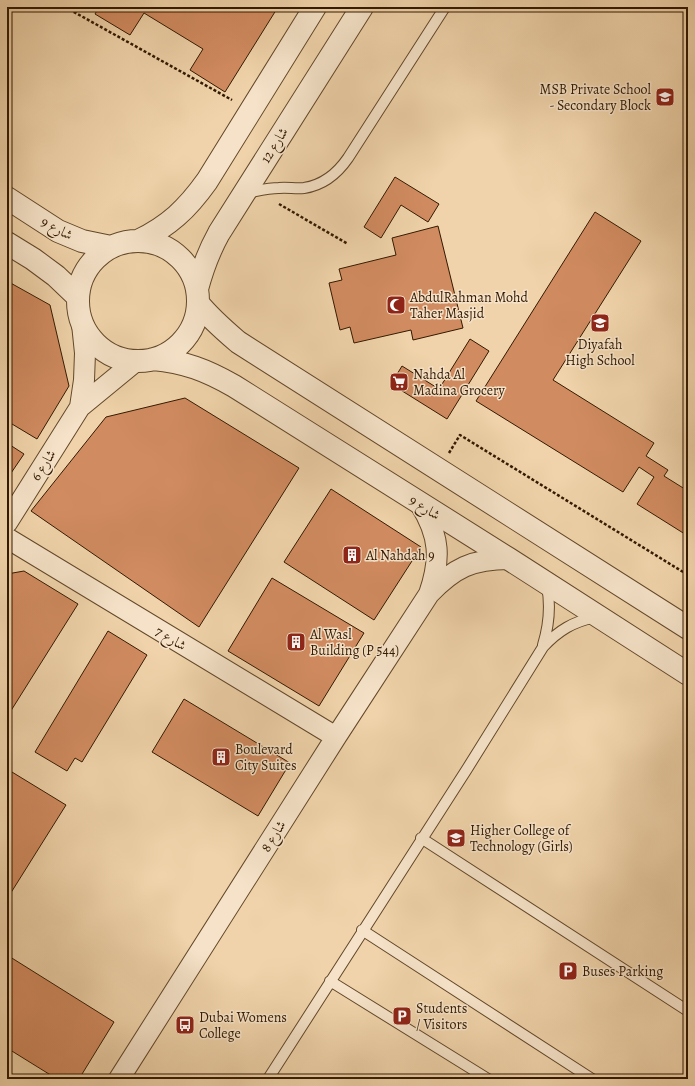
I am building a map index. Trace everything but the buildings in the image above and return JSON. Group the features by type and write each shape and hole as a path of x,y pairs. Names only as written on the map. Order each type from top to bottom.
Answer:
{"street":[{"path":"138,242 153,234 180,214 207,181 315,7"},
{"name":"شارع 12","path":"198,296 202,270 219,233 250,192 362,7"},
{"name":"شارع 9","path":"7,198 58,231 82,241 112,248"},
{"path":"198,296 196,318 189,332 180,344 167,354 145,360 114,356 95,343 82,324 78,311 78,297 83,277 94,260 112,248 124,243 138,242 154,244 169,250 182,260 192,274 198,296 212,320 238,342 688,628"},
{"path":"7,243 33,259 56,276 78,297"},
{"name":"شارع 6","path":"80,407 84,380 85,353 82,324"},
{"name":"شارع 9","path":"145,360 170,361 204,370 219,377 509,559 688,674"},
{"name":"شارع 6","path":"7,523 80,407 145,360"},
{"name":"شارع 8","path":"119,1079 428,594 434,579 437,564 437,548 434,533 420,504"},
{"name":"شارع 7","path":"7,538 336,737"},
{"name":"شارع 8","path":"428,594 450,574 463,567 493,559 509,559"}],"lane":[{"path":"250,192 268,188 303,188 314,186 334,175 348,158 444,7"},
{"path":"543,647 548,631 550,614 550,599 547,584"},
{"path":"268,1079 421,838 467,769 543,647 562,630 574,623 598,616"},
{"path":"421,838 688,1011"},
{"path":"362,930 592,1079"},
{"path":"330,981 488,1079"}],"path":[{"path":"65,7 250,110"},
{"path":"250,192 348,244"},
{"path":"439,469 460,435 688,575"}],"place":[{"name":"MSB Private School - Secondary Block","path":"665,97"},
{"name":"AbdulRahman Mohd Taher Masjid","path":"396,305"},
{"name":"Diyafah High School","path":"600,323"},
{"name":"Nahda Al Madina Grocery","path":"399,382"},
{"name":"Al Nahdah 9","path":"352,555"},
{"name":"Al Wasl Building (P 544)","path":"296,642"},
{"name":"Boulevard City Suites","path":"221,757"},
{"name":"Higher College of Technology (Girls)","path":"456,838"},
{"name":"Buses Parking","path":"568,971"},
{"name":"Students / Visitors","path":"402,1016"},
{"name":"Dubai Womens College","path":"185,1025"}]}
